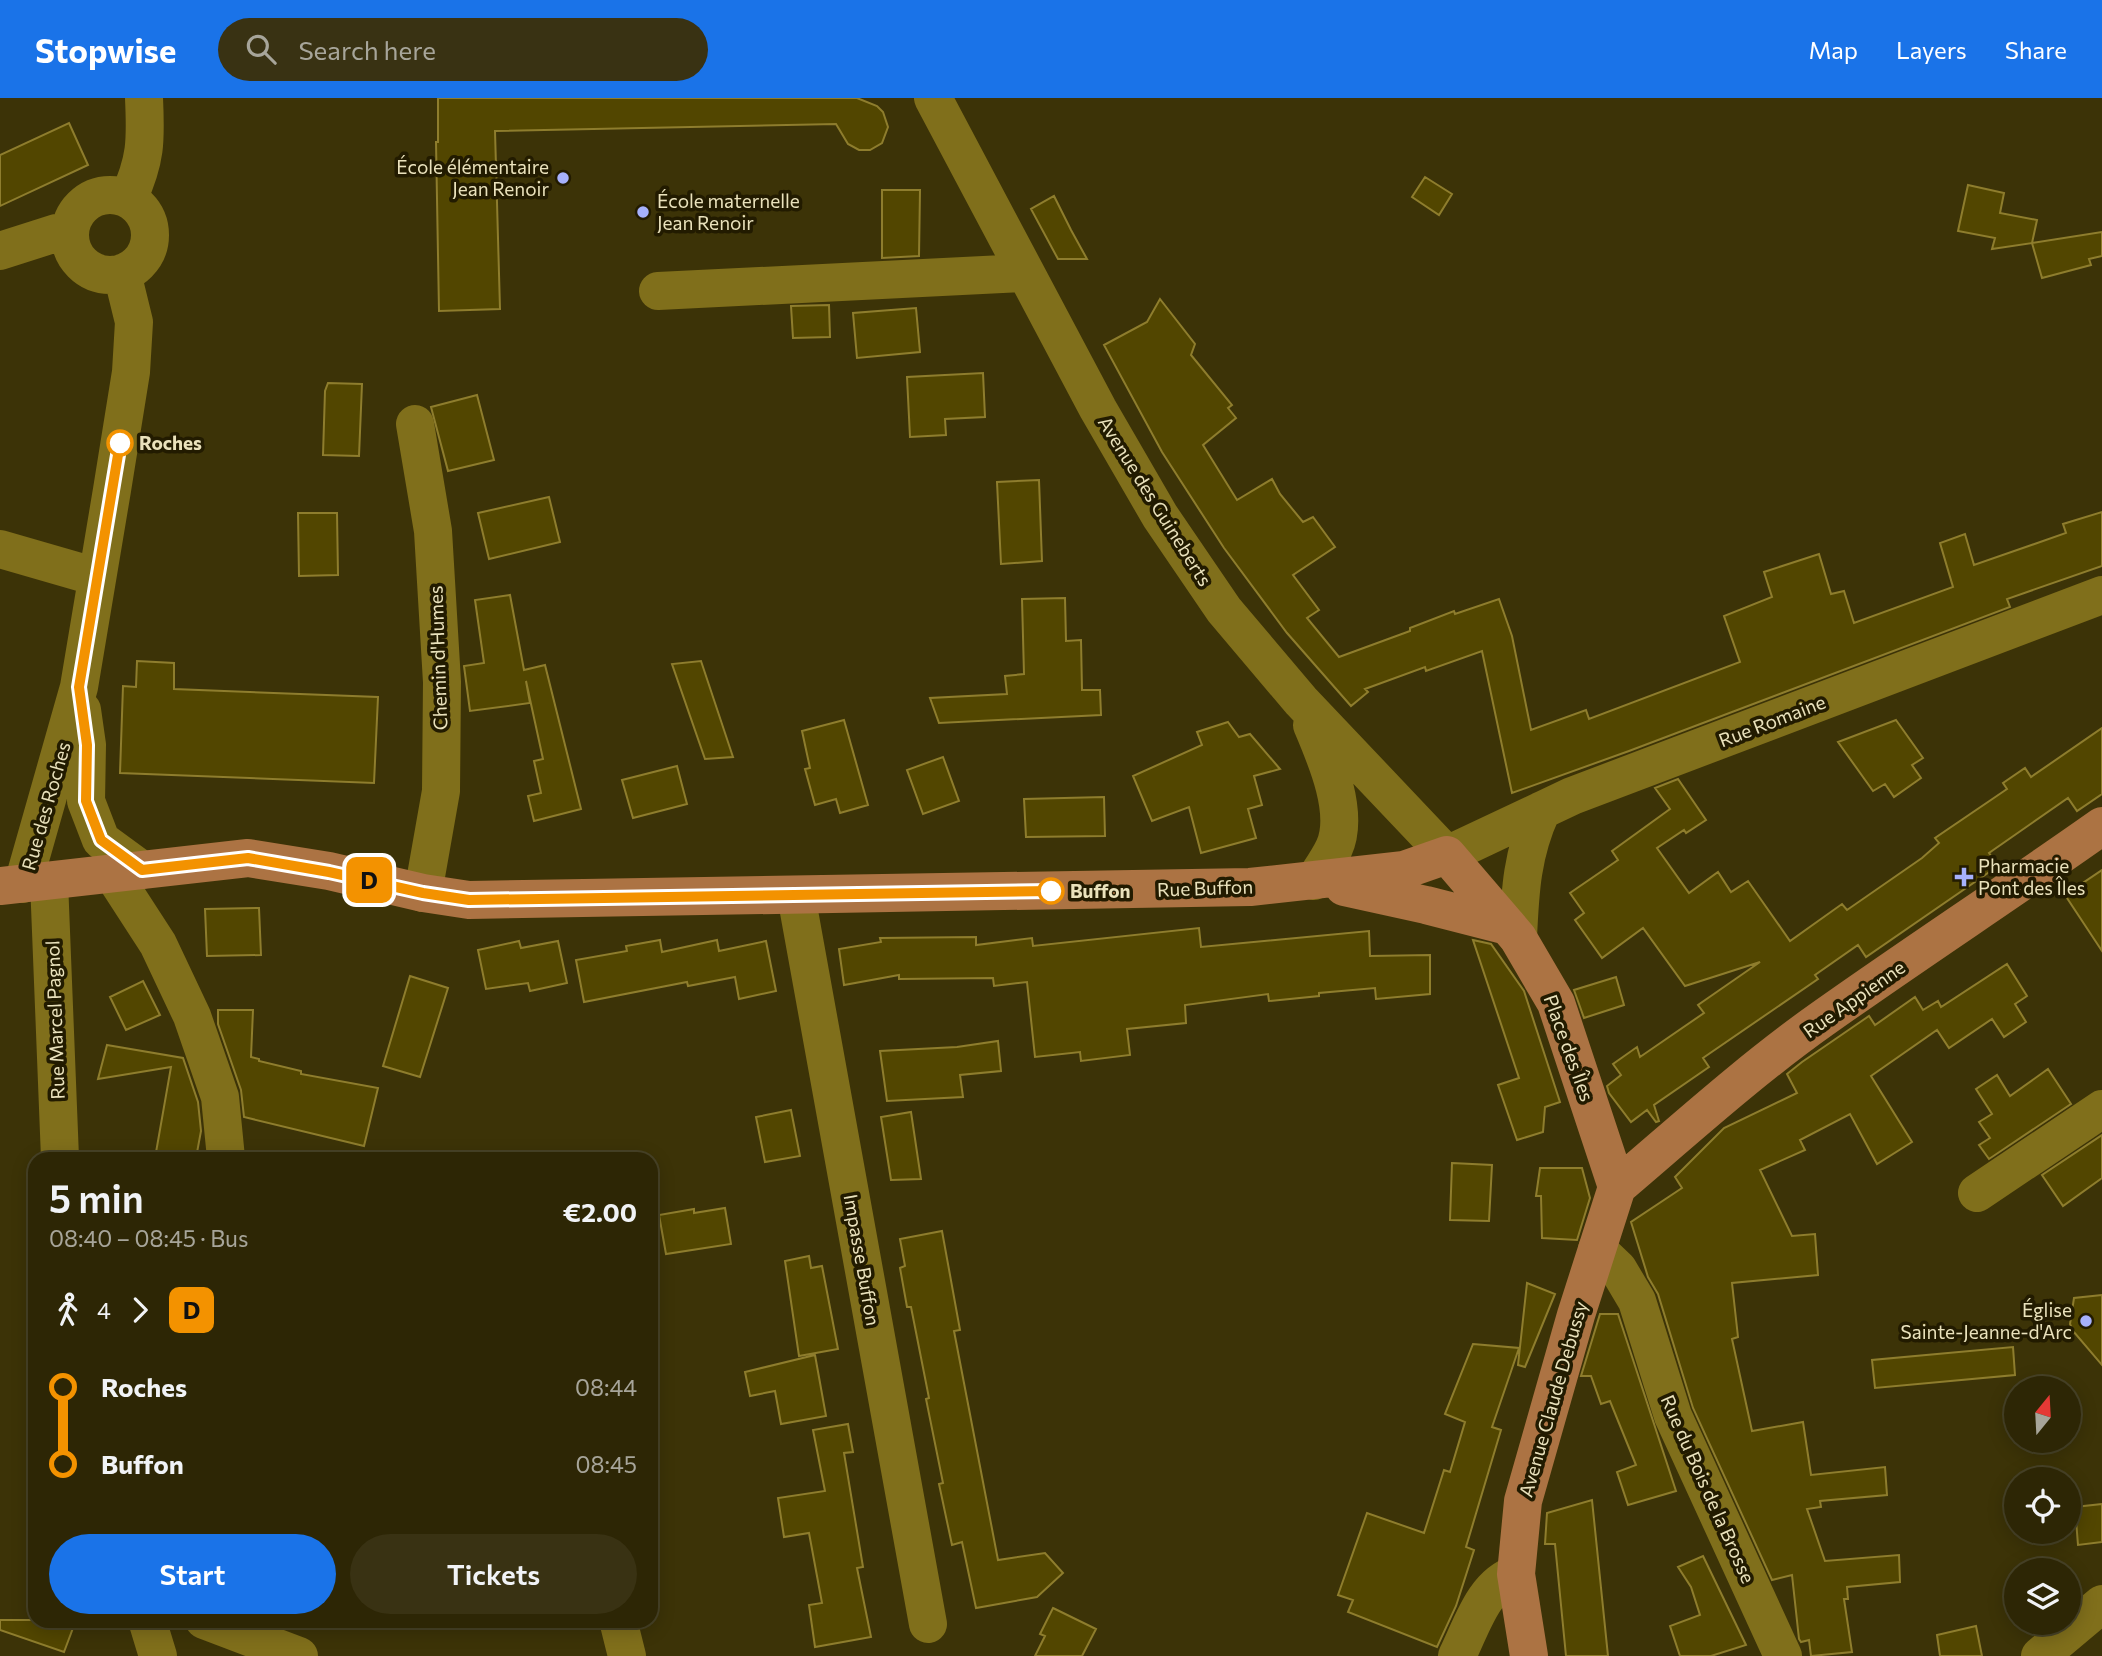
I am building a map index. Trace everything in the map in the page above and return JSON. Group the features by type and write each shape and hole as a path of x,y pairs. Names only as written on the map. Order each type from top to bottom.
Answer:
{"main road":[{"name":"Rue Appienne","path":"1617,1187 1718,1100 1821,1020 2102,825"},
{"name":"Rue Buffon","path":"24,884 248,858 469,900 1250,887 1404,870 1447,855"},
{"name":"Place des Îles","path":"1447,855 1513,932 1556,1003 1617,1187"},
{"path":"1314,881 1426,905 1513,932"},
{"name":"Avenue Claude Debussy","path":"1529,1656 1516,1574 1523,1501 1617,1187"}],"street":[{"path":"128,199 141,170 145,135 144,98"},
{"name":"Avenue des Guineberts","path":"933,98 1098,409 1160,516 1224,610 1301,701 1447,855"},
{"path":"102,196 128,199 146,218 150,232 143,257 134,267 122,273 109,275 96,272 76,257 71,245 72,220 90,200 102,196"},
{"path":"0,251 57,233 70,233"},
{"name":"Rue des Roches","path":"24,884 79,687 131,372 134,322 122,273"},
{"path":"658,291 1025,273"},
{"name":"Chemin d'Humes","path":"415,424 432,531 442,682 441,791 423,893"},
{"path":"0,549 97,577"},
{"name":"Rue Romaine","path":"1447,855 1572,796 2102,595"},
{"name":"Rue des Roches","path":"79,687 87,745 86,801 101,840 127,871"},
{"path":"1301,701 1333,774 1338,809 1335,846 1314,881"},
{"path":"1513,932 1530,835 1542,810"},
{"path":"127,871 192,1016 220,1097 225,1152"},
{"name":"Rue Marcel Pagnol","path":"24,884 59,1152"},
{"name":"Impasse Buffon","path":"796,895 928,1624"},
{"path":"1977,1193 2102,1109"},
{"name":"Rue du Bois de la Brosse","path":"1597,1249 1618,1269 1637,1301 1673,1416 1783,1656"},
{"path":"1457,1656 1486,1597 1502,1579 1516,1574"},
{"path":"2040,1656 2102,1604"},
{"path":"149,1628 158,1656"},
{"path":"225,1628 299,1656"},
{"path":"620,1628 627,1656"}],"building":[{"path":"438,98 857,98 877,106 883,112 888,127 882,143 870,150 859,150 848,144 836,124 495,131 500,309 439,311 436,142"},
{"path":"69,123 88,165 0,206 0,155"},
{"path":"1425,177 1452,194 1439,215 1412,197"},
{"path":"1968,185 2004,193 2000,213 2037,220 2032,243 1992,249 1995,238 1958,231"},
{"path":"882,190 920,190 919,256 882,258"},
{"path":"1054,196 1087,259 1058,259 1031,209"},
{"path":"2102,232 2102,256 2089,259 2091,265 2042,278 2032,243"},
{"path":"1160,299 1195,344 1191,355 1232,405 1228,408 1236,418 1203,445 1237,500 1272,479 1280,494 1303,522 1313,517 1335,547 1293,575 1319,610 1307,618 1339,657 1410,631 1410,628 1454,611 1455,614 1499,599 1512,636 1531,730 1586,710 1589,719 1740,662 1724,616 1772,597 1764,572 1819,554 1831,594 1844,591 1854,623 1953,587 1940,543 1965,534 1974,565 2066,533 2063,524 2102,512 2102,566 2007,599 2010,607 1512,793 1482,651 1426,671 1425,667 1365,689 1368,692 1351,706 1287,633 1224,548 1162,452 1104,345 1147,322"},
{"path":"829,305 830,337 793,338 791,306"},
{"path":"916,308 920,352 857,358 853,313"},
{"path":"983,373 985,417 945,419 946,435 910,437 907,377"},
{"path":"328,383 362,384 359,456 323,455 325,391"},
{"path":"477,395 494,460 448,471 431,407"},
{"path":"1039,480 1042,561 1001,564 997,482"},
{"path":"549,497 560,542 489,559 478,513"},
{"path":"298,513 337,513 338,575 299,576"},
{"path":"510,595 524,670 545,665 581,809 534,821 528,796 541,793 534,761 543,759 526,681 530,703 470,711 464,666 484,663 475,600"},
{"path":"1065,598 1066,641 1081,640 1082,690 1100,690 1101,715 939,723 930,698 1007,694 1005,676 1024,674 1022,599"},
{"path":"137,661 174,663 174,689 378,697 374,783 120,773 123,686 136,687"},
{"path":"701,661 733,757 705,759 672,664"},
{"path":"844,720 868,805 840,813 836,799 815,805 805,769 810,768 802,731"},
{"path":"1896,720 1923,758 1912,765 1921,778 1894,797 1885,784 1873,791 1838,742"},
{"path":"1228,722 1239,737 1250,734 1280,769 1254,776 1262,805 1248,809 1256,838 1201,853 1189,807 1152,821 1133,776 1202,745 1197,732"},
{"path":"2102,728 2102,794 2077,811 2068,798 2032,823 1989,853 1998,866 1866,957 1858,945 1815,975 1818,979 1703,1058 1709,1067 1654,1105 1659,1121 1656,1122 1647,1110 1631,1122 1609,1093 1607,1086 1621,1075 1613,1064 1637,1047 1640,1057 1704,1013 1698,1005 1760,962 1685,986 1643,928 1602,958 1575,920 1584,913 1570,893 1618,860 1612,851 1670,809 1655,788 1678,779 1706,820 1686,833 1684,830 1657,848 1689,893 1718,872 1731,892 1748,881 1790,941 1842,904 1847,910 1922,858 1939,843 1935,838 2007,789 2003,783 2025,768 2031,777"},
{"path":"943,757 959,801 923,814 907,770"},
{"path":"677,766 687,804 633,818 622,780"},
{"path":"1104,797 1105,836 1026,837 1024,799"},
{"path":"2102,870 2102,951 2065,895"},
{"path":"259,908 261,955 207,956 205,909"},
{"path":"1199,928 1201,947 1369,931 1370,956 1430,955 1430,994 1376,999 1375,988 1269,1001 1268,994 1185,1005 1186,1023 1127,1029 1130,1055 1081,1061 1080,1052 1035,1057 1027,982 994,986 993,978 899,979 899,975 844,985 839,949 881,942 880,938 976,937 976,945 1032,938 1033,946"},
{"path":"660,940 662,952 717,940 719,951 766,941 776,991 739,999 735,977 688,986 687,982 584,1002 576,960 627,951 626,946"},
{"path":"1473,940 1491,944 1524,991 1560,1102 1545,1107 1543,1132 1517,1140 1498,1085 1519,1078"},
{"path":"519,941 521,948 558,941 567,983 530,991 528,983 486,989 478,950"},
{"path":"2007,964 2027,996 2015,1004 2026,1022 2004,1037 1992,1019 1949,1048 1937,1030 1871,1076 1912,1142 1877,1164 1850,1114 1800,1140 1805,1150 1760,1170 1792,1236 1815,1234 1818,1275 1732,1283 1738,1337 1732,1339 1752,1431 1803,1422 1811,1475 1885,1467 1887,1495 1820,1501 1821,1507 1807,1509 1825,1561 1899,1555 1900,1582 1847,1587 1848,1599 1844,1599 1852,1652 1811,1656 1809,1640 1801,1642 1799,1639 1792,1575 1772,1580 1693,1408 1658,1294 1648,1277 1631,1222 1682,1188 1675,1177 1724,1128 1797,1093 1787,1074 1869,1016 1875,1025 1915,997 1923,1010 1938,1001 1941,1007"},
{"path":"410,976 448,988 420,1077 383,1066"},
{"path":"1616,977 1624,1005 1584,1018 1574,990"},
{"path":"143,981 160,1015 126,1030 110,997"},
{"path":"218,1010 253,1010 251,1057 259,1061 301,1071 301,1074 378,1088 364,1146 244,1117 241,1090 218,1024"},
{"path":"998,1041 1001,1071 960,1075 963,1097 887,1101 880,1051 957,1047"},
{"path":"107,1045 183,1058 198,1102 201,1131 197,1152 156,1152 171,1067 98,1079"},
{"path":"2048,1069 2071,1104 1989,1159 1979,1145 1990,1138 1979,1122 1992,1114 1976,1089 1997,1075 2010,1096"},
{"path":"791,1110 800,1156 765,1162 756,1117"},
{"path":"911,1112 921,1179 891,1180 881,1117"},
{"path":"2102,1135 2102,1178 2063,1206 2042,1175"},
{"path":"1452,1163 1492,1165 1489,1221 1450,1220"},
{"path":"1540,1168 1582,1168 1590,1198 1577,1240 1542,1238 1541,1196 1536,1196"},
{"path":"725,1208 731,1244 666,1254 659,1215 694,1209 694,1213"},
{"path":"942,1231 960,1330 954,1331 998,1560 1045,1553 1063,1573 1037,1597 976,1608 962,1542 952,1545 939,1484 943,1483 926,1399 929,1398 911,1307 907,1307 900,1268 905,1266 900,1239"},
{"path":"809,1256 811,1268 822,1266 838,1349 799,1356 785,1261"},
{"path":"1527,1283 1555,1294 1525,1367 1518,1365"},
{"name":"Église Sainte-Jeanne-d'Arc","path":"2102,1295 2102,1365 2070,1324 2074,1298"},
{"path":"1600,1314 1618,1314 1676,1491 1628,1505 1617,1472 1636,1465 1610,1401 1601,1404 1591,1376 1581,1376"},
{"path":"1473,1344 1519,1348 1492,1427 1501,1430 1466,1547 1474,1550 1456,1606 1437,1647 1348,1612 1353,1600 1338,1595 1367,1513 1424,1533 1444,1470 1450,1472 1465,1422 1445,1414"},
{"path":"2013,1347 2015,1375 1875,1388 1872,1360"},
{"path":"815,1355 826,1416 781,1424 775,1391 750,1396 745,1372"},
{"path":"848,1424 853,1452 844,1453 863,1567 857,1568 871,1637 815,1647 809,1605 822,1603 809,1533 784,1537 778,1498 825,1491 813,1430"},
{"path":"1592,1500 1608,1656 1566,1656 1555,1544 1545,1544 1547,1513"},
{"path":"2102,1504 2102,1542 2078,1545 2081,1544 2081,1506"},
{"path":"1703,1556 1746,1645 1711,1656 1680,1656 1670,1626 1700,1615 1691,1587 1678,1567"},
{"path":"1053,1608 1096,1629 1082,1656 1035,1656 1045,1636 1040,1634"},
{"path":"0,1620 28,1620 28,1628 73,1628 64,1652 0,1630"},
{"path":"1976,1626 1982,1656 1940,1656 1937,1635"}],"bus line":[{"name":"D","path":"120,443 79,687 87,745 86,801 101,840 142,870 248,858 469,900 1051,891"}],"place":[{"name":"École élémentaire Jean Renoir","path":"563,178"},
{"name":"École maternelle Jean Renoir","path":"643,212"},
{"name":"Roches","path":"120,443"},
{"name":"Pharmacie Pont des Îles","path":"1964,877"},
{"name":"Buffon","path":"1051,891"},
{"name":"Église Sainte-Jeanne-d'Arc","path":"2086,1321"}]}
